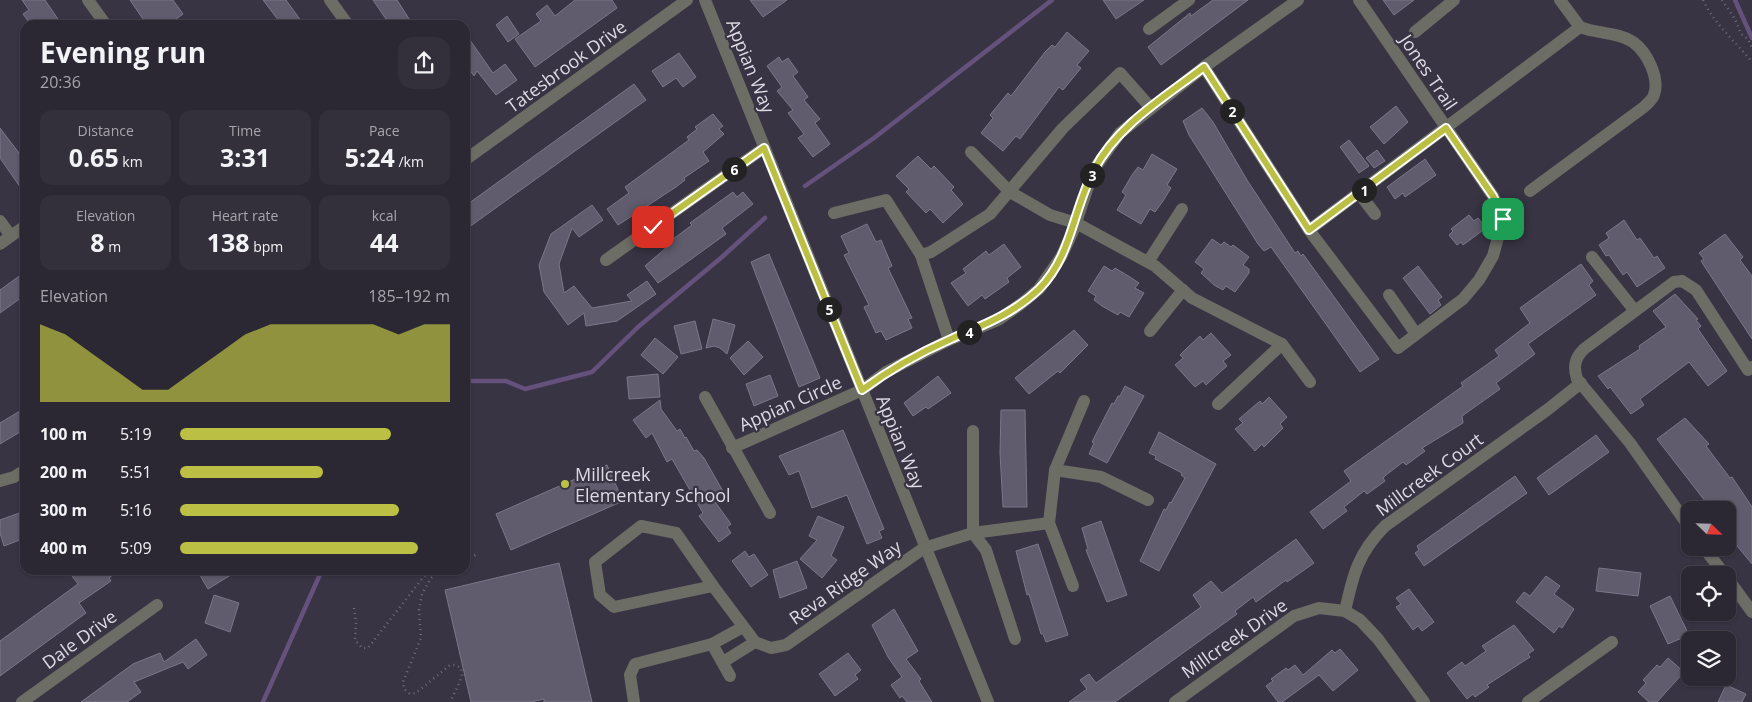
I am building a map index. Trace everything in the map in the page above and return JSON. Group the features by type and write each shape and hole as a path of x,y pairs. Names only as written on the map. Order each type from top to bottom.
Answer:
{"street":[{"path":"88,0 102,20"},
{"path":"330,0 344,20"},
{"name":"Tatesbrook Drive","path":"470,156 687,0"},
{"name":"Appian Way","path":"706,0 924,548 988,702"},
{"path":"1149,29 1189,0"},
{"name":"Appian Circle","path":"732,448 862,390 886,372 949,340 998,320 1039,288 1062,257 1076,223 1094,169 1120,134 1204,67 1298,0"},
{"name":"Jones Trail","path":"1309,230 1398,348 1463,299 1473,287 1493,256 1503,219 1493,196 1359,0"},
{"path":"1415,32 1454,0"},
{"path":"1530,191 1644,107 1654,96 1656,80 1649,62 1634,43 1619,36 1580,27 1560,0"},
{"path":"1204,67 1309,230 1580,27"},
{"path":"921,255 931,252 990,214 1063,128 1120,73 1151,108"},
{"path":"606,260 764,148"},
{"path":"971,152 1010,192 1050,215 1076,223 1148,262 1192,298 1282,344 1310,382"},
{"path":"1359,193 1375,214"},
{"path":"834,213 886,200 921,255 949,340"},
{"path":"1148,262 1182,209"},
{"path":"0,221 11,236"},
{"path":"0,244 20,230"},
{"path":"1592,257 1635,311"},
{"path":"1681,515 1630,443 1581,382 1575,372 1578,355 1674,282 1682,281 1690,284 1696,290 1748,370 1752,367"},
{"path":"1150,331 1183,290"},
{"path":"1389,295 1416,334"},
{"path":"1218,404 1282,344"},
{"name":"Millcreek Court","path":"1345,611 1356,566 1363,551 1379,532 1401,513 1547,410 1581,382"},
{"name":"Appian Circle","path":"705,397 770,513"},
{"path":"1073,586 1049,522 1055,470 1084,401"},
{"path":"973,430 973,533 986,550 1015,639"},
{"path":"1055,470 1101,477 1148,500"},
{"path":"0,482 20,473"},
{"name":"Reva Ridge Way","path":"755,642 771,648 786,646 924,548 973,533 1049,522"},
{"path":"713,586 614,607 600,595 595,562 641,526 654,527 676,533 755,642 723,662"},
{"path":"1710,556 1718,566"},
{"path":"1736,590 1752,612"},
{"name":"Dale Drive","path":"22,702 157,605"},
{"name":"Millcreek Drive","path":"1174,702 1294,616 1319,608 1345,611 1368,628 1424,702"},
{"path":"634,702 630,675 635,664 712,644 743,627"},
{"path":"1528,702 1612,642"},
{"path":"712,644 730,676"}],"path":[{"path":"1704,0 1717,22 1733,38 1752,62"},
{"path":"1722,0 1735,20 1741,34 1748,39 1752,48"},
{"path":"470,558 476,556"},
{"path":"354,608 356,622 355,640 362,648 368,648 425,575"},
{"path":"434,575 422,594 418,610 421,638 403,682 404,689 410,694 416,693 450,665 455,664 461,668 462,676 450,702"}],"building":[{"path":"22,0 45,0 59,20 27,20 23,14 29,10"},
{"path":"130,0 173,0 183,14 175,20 144,20"},
{"path":"263,0 286,0 300,20 278,20"},
{"path":"373,0 397,0 410,20 387,20"},
{"path":"575,0 612,0 617,8 535,67 515,39 541,21 536,14 547,5 555,16"},
{"path":"750,0 787,0 763,17"},
{"path":"1103,0 1144,0 1116,19"},
{"path":"1213,0 1248,0 1161,65 1148,47 1190,13 1191,16"},
{"path":"1383,0 1414,0 1394,15"},
{"path":"507,16 519,34 508,42 496,25"},
{"path":"1067,32 1089,51 1077,65 1081,68 1063,90 1059,87 1020,139 1016,136 1003,151 981,133 993,118 990,115 1008,93 1011,96 1045,52 1052,45 1055,47"},
{"path":"470,40 493,73 505,64 517,80 496,95 477,71 474,76 470,70"},
{"path":"679,53 696,77 683,87 676,78 663,87 652,71"},
{"path":"779,57 782,62 788,58 798,72 793,76 808,97 804,100 820,119 815,123 830,144 813,157 798,138 804,134 788,113 793,110 777,91 782,87 767,66"},
{"path":"634,84 646,100 470,226 470,202"},
{"path":"1396,106 1408,122 1384,144 1370,127"},
{"path":"1202,108 1213,122 1247,180 1295,253 1298,251 1301,256 1303,254 1379,359 1360,372 1271,247 1264,251 1258,244 1189,135 1183,121"},
{"path":"713,114 723,126 719,129 724,134 703,152 709,161 684,178 685,180 676,187 618,225 607,209 629,193 625,187 689,140 687,137 697,129 695,127"},
{"path":"0,128 20,154 20,187 0,158"},
{"path":"1349,140 1369,166 1359,173 1340,147"},
{"path":"1377,150 1385,161 1374,168 1366,158"},
{"path":"1152,154 1177,169 1167,185 1171,188 1163,201 1155,212 1150,209 1141,224 1117,210 1126,195 1122,192 1132,175 1138,167 1143,170"},
{"path":"918,156 931,169 934,166 954,187 951,190 963,204 943,223 930,209 926,213 906,192 909,189 896,176"},
{"path":"1425,159 1436,175 1405,197 1403,193 1395,199 1387,187"},
{"path":"733,192 737,197 743,192 753,204 722,228 726,234 658,283 645,266 667,247 665,245 692,225 690,223"},
{"path":"592,205 603,220 579,237 572,228 559,264 564,293 574,286 592,308 632,301 627,295 647,281 656,294 617,321 586,326 584,313 568,325 544,292 539,265 551,234"},
{"path":"1469,215 1474,221 1478,218 1486,228 1463,245 1461,242 1457,245 1449,235 1453,231 1451,229"},
{"path":"1624,220 1637,240 1640,238 1654,258 1657,256 1665,268 1637,287 1627,272 1623,275 1609,255 1606,256 1599,245 1609,238 1606,233"},
{"path":"867,224 876,242 881,240 892,266 888,268 912,318 908,319 912,328 886,340 881,331 876,333 864,307 869,305 844,255 849,253 841,236"},
{"path":"1725,234 1743,257 1740,260 1752,276 1752,339 1701,261 1704,259 1699,253"},
{"path":"1212,239 1221,245 1224,242 1231,247 1233,245 1249,257 1243,265 1249,269 1249,273 1235,292 1226,286 1223,290 1214,285 1201,273 1204,269 1195,262"},
{"path":"1004,244 1021,267 1007,278 1009,282 985,299 982,295 968,306 951,283 966,273 963,269 986,251 989,255"},
{"path":"769,254 820,378 799,387 751,262"},
{"path":"1581,264 1593,281 1589,285 1596,295 1528,344 1535,354 1496,383 1500,389 1462,416 1463,423 1422,448 1425,451 1406,465 1403,462 1383,478 1385,481 1367,494 1364,491 1344,507 1347,511 1323,529 1310,512 1351,481 1344,471 1463,386 1461,383 1499,356 1495,350 1530,323 1520,308"},
{"path":"1104,266 1112,271 1115,268 1139,283 1135,288 1144,293 1129,317 1120,312 1118,315 1102,306 1094,300 1096,296 1088,291"},
{"path":"1418,266 1442,297 1438,300 1441,305 1430,314 1403,278"},
{"path":"20,276 20,299 0,313 0,290"},
{"path":"1675,294 1698,319 1696,320 1701,326 1698,329 1727,371 1708,386 1689,362 1640,399 1644,405 1631,414 1610,387 1608,389 1598,376 1640,349 1639,346 1666,327 1653,311"},
{"path":"713,319 735,325 727,354 714,346 706,348"},
{"path":"695,321 702,349 681,354 674,326"},
{"path":"1074,330 1088,345 1060,373 1058,371 1029,394 1015,378"},
{"path":"1211,333 1231,355 1223,361 1227,366 1206,385 1203,381 1195,387 1175,365 1183,358 1180,355 1200,336 1203,340"},
{"path":"655,338 678,357 663,374 641,355"},
{"path":"748,341 763,357 744,375 730,358"},
{"path":"658,374 660,397 629,399 627,377"},
{"path":"770,375 778,396 754,406 746,384"},
{"path":"938,376 951,393 928,409 926,407 913,416 904,403"},
{"path":"1125,386 1144,396 1107,463 1089,454 1094,443 1092,442 1112,403 1114,404"},
{"path":"1269,397 1287,417 1280,424 1283,428 1264,447 1262,444 1255,451 1235,429 1243,423 1239,419 1260,401 1262,404"},
{"path":"660,400 661,409 677,431 680,429 694,451 697,450 704,458 724,493 713,499 731,524 727,527 731,533 719,542 699,516 703,513 672,459 667,462 652,433 646,438 633,420"},
{"path":"1001,410 1025,410 1027,507 1003,507 1000,453"},
{"path":"20,411 20,432 0,444 0,423"},
{"path":"1685,418 1709,444 1706,446 1730,478 1732,477 1752,507 1752,564 1736,545 1736,501 1705,501 1657,439"},
{"path":"843,430 884,529 879,531 882,538 867,544 847,495 812,508 799,471 789,475 779,456"},
{"path":"1159,432 1216,464 1159,571 1140,561 1164,509 1166,510 1171,503 1185,478 1181,475 1182,473 1155,459 1156,456 1149,453"},
{"path":"1596,435 1609,452 1549,495 1537,478"},
{"path":"607,465 623,501 511,550 496,514"},
{"path":"1515,476 1527,493 1424,566 1415,553 1419,550 1417,546"},
{"path":"20,513 20,540 4,546 0,533 0,520"},
{"path":"818,516 844,527 831,556 837,560 822,578 800,559 817,540 809,536"},
{"path":"1101,521 1127,595 1107,602 1086,550 1088,549 1082,528"},
{"path":"1296,539 1314,563 1287,582 1286,580 1256,602 1253,597 1235,611 1237,614 1115,702 1069,702 1087,689 1080,680 1089,674 1096,683 1201,607 1193,595 1211,581 1222,593"},
{"path":"1038,544 1068,635 1046,642 1043,634 1041,634 1029,594 1027,595 1016,551"},
{"path":"745,551 749,557 754,554 768,575 751,587 732,561"},
{"path":"797,561 807,588 780,598 773,570"},
{"path":"559,563 592,702 544,702 544,699 531,702 471,702 445,590"},
{"path":"1599,568 1641,573 1638,596 1596,591"},
{"path":"113,575 109,578 111,581 79,603 86,613 0,676 0,641 78,584 72,576"},
{"path":"200,575 231,575 208,589"},
{"path":"1546,576 1560,586 1554,594 1574,609 1562,628 1559,626 1554,633 1516,602 1524,592 1530,596"},
{"path":"1409,589 1434,622 1422,631 1418,626 1413,630 1396,607 1401,604 1396,598"},
{"path":"214,595 239,603 230,632 205,623"},
{"path":"1670,596 1687,631 1681,631 1681,638 1668,644 1650,606"},
{"path":"894,609 918,651 906,659 921,679 919,681 932,702 907,702 902,696 900,698 891,685 902,677 888,657 872,625"},
{"path":"1514,625 1534,650 1528,654 1530,657 1487,685 1489,687 1475,697 1473,694 1467,699 1447,673 1462,662 1465,666 1486,651 1482,646"},
{"path":"196,639 207,655 188,669 183,662 134,682 141,692 127,702 81,702 133,664 160,653 164,662"},
{"path":"1340,649 1358,670 1333,691 1319,675 1282,702 1278,702 1266,686 1273,681 1271,679 1286,668 1288,670 1295,665 1303,675 1332,650 1335,653"},
{"path":"848,653 861,670 855,675 858,679 835,696 819,674"},
{"path":"1668,658 1681,669 1681,675 1657,702 1649,702 1638,692 1646,683 1643,680 1657,665 1660,667"},
{"path":"1726,686 1746,694 1742,702 1718,702"}],"waterway":[{"path":"805,186 874,138 1052,0"},
{"path":"1735,0 1752,38"},
{"path":"470,381 506,381 525,389 592,372 638,327 722,257 765,218"},
{"path":"263,702 320,575"}],"place":[{"name":"Millcreek Elementary School","path":"565,484"}],"route":[{"path":"653,227 764,148 862,390 886,372 949,340 998,320 1021,304 1039,288 1062,257 1073,231 1086,187 1094,169 1110,145 1127,126 1204,67 1309,230 1446,128 1493,196 1503,219"}]}
